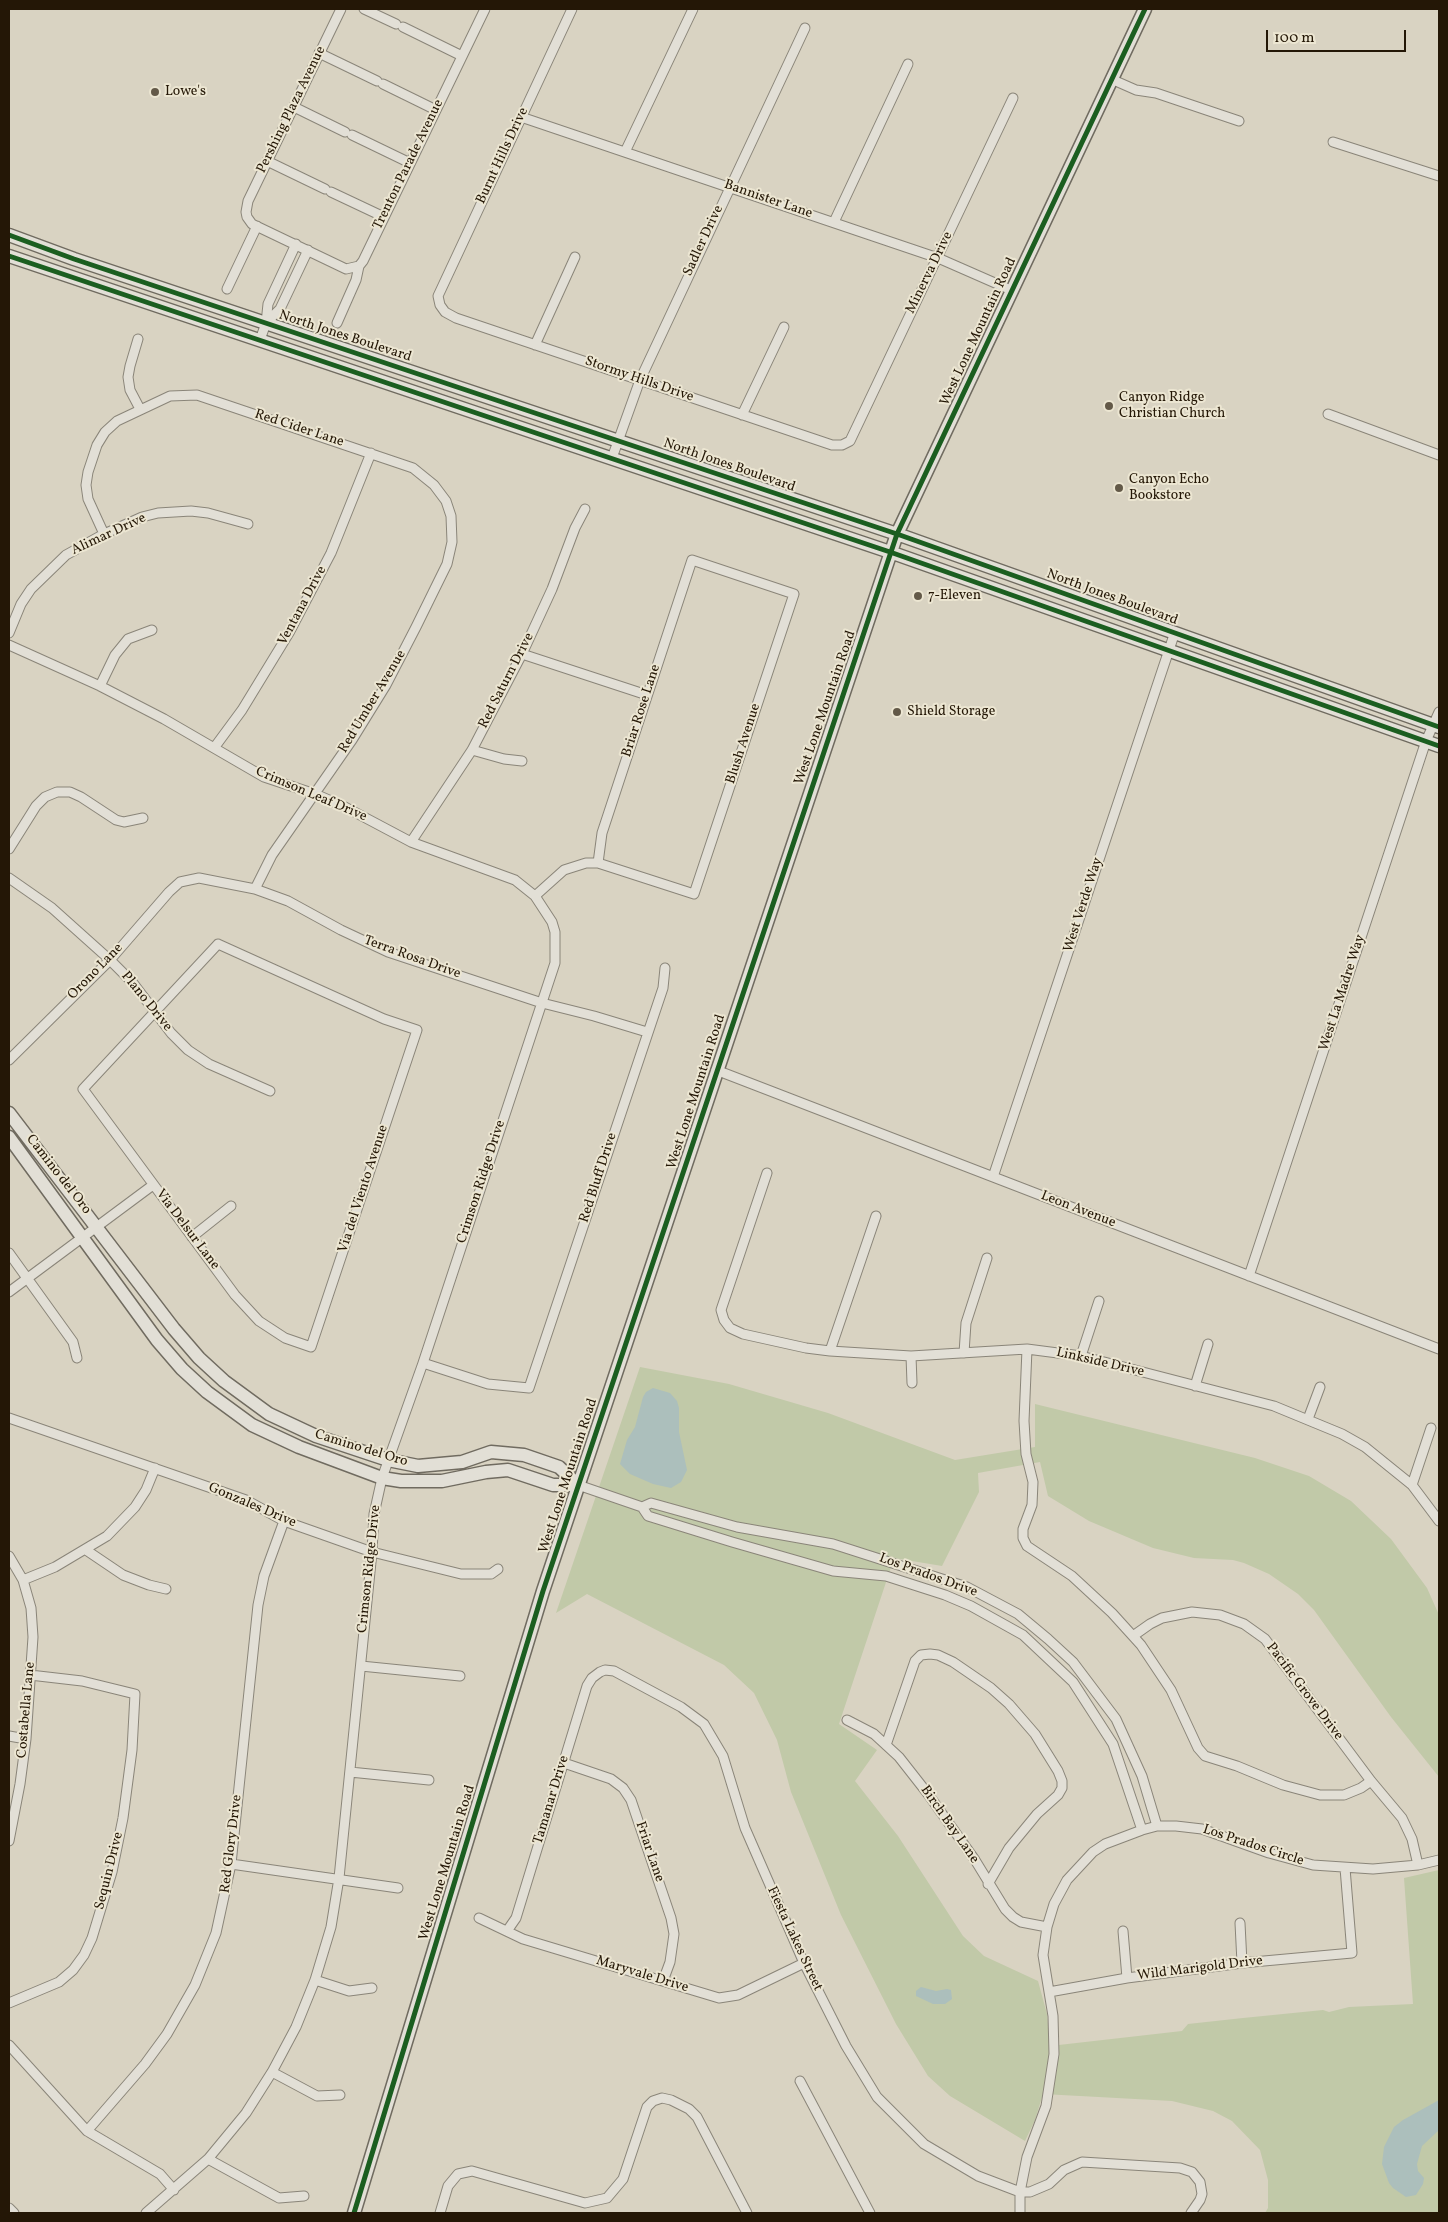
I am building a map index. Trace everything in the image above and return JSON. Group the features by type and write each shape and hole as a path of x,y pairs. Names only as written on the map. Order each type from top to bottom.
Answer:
{"main road":[{"name":"West Lone Mountain Road","path":"354,2213 528,1637 890,552 1144,9"},
{"name":"North Jones Boulevard","path":"9,235 74,259 897,534 1436,726"},
{"name":"North Jones Boulevard","path":"9,256 890,552 1439,746"},
{"path":"68,276 74,259"},
{"name":"Camino del Oro","path":"9,1112 174,1329 199,1358 224,1381 269,1414 316,1436 388,1460 418,1466 462,1462 492,1452 524,1455 559,1467 578,1485"},
{"name":"Camino del Oro","path":"9,1137 157,1340 182,1369 207,1392 252,1425 299,1447 382,1478 401,1481 442,1481 486,1472 508,1470 553,1485 578,1485"}],"street":[{"name":"Pershing Plaza Avenue","path":"257,226 249,221 246,212 248,201 341,9"},
{"path":"364,9 462,56"},
{"name":"Trenton Parade Avenue","path":"337,323 356,280 359,266 485,9"},
{"name":"Burnt Hills Drive","path":"440,305 438,296 572,9"},
{"path":"625,152 693,9"},
{"name":"Sadler Drive","path":"612,458 640,380 805,28"},
{"path":"320,53 436,110"},
{"path":"834,222 908,64"},
{"path":"1111,79 1136,90 1156,93 1238,122"},
{"name":"Minerva Drive","path":"842,445 850,440 1013,98"},
{"path":"294,107 410,163"},
{"name":"Bannister Lane","path":"521,117 938,258 1011,290"},
{"path":"1333,142 1439,176"},
{"path":"268,161 384,217"},
{"path":"227,289 257,226 346,269 359,266"},
{"path":"260,340 266,323 268,304 296,244"},
{"path":"266,323 280,309 308,250"},
{"path":"535,345 575,257"},
{"name":"Stormy Hills Drive","path":"440,305 445,312 456,318 832,445 842,445"},
{"path":"742,415 784,327"},
{"path":"138,338 128,377 130,390 140,409"},
{"name":"Red Cider Lane","path":"104,534 88,499 86,485 88,472 97,445 105,432 117,421 170,396 197,395 413,468 434,485 446,501"},
{"path":"1328,414 1439,455"},
{"name":"Ventana Drive","path":"214,748 242,710 290,633 331,553 371,453"},
{"name":"Red Umber Avenue","path":"255,889 272,854 352,740 386,685 447,564 452,542 451,516 446,501"},
{"name":"Red Saturn Drive","path":"411,842 472,750 522,654 552,589 575,528 585,510"},
{"name":"Alimar Drive","path":"9,633 21,604 31,589 66,555 104,534 142,517 158,513 183,511 208,513 248,524"},
{"name":"Blush Avenue","path":"598,863 694,894 794,594 692,560"},
{"name":"Briar Rose Lane","path":"598,863 602,833 692,560"},
{"path":"100,686 115,655 128,639 152,630"},
{"name":"West Verde Way","path":"993,1177 1175,632"},
{"name":"Crimson Leaf Drive","path":"9,645 100,686 264,777 315,794 345,807 411,842 515,880 536,896"},
{"path":"522,654 647,695"},
{"name":"West La Madre Way","path":"1250,1276 1426,741 1436,726 1439,712"},
{"path":"472,750 504,759 522,761"},
{"path":"9,849 36,806 45,797 57,792 70,792 82,797 116,820 124,822 143,818"},
{"path":"536,896 564,870 586,863 598,863"},
{"name":"Plano Drive","path":"9,878 52,908 110,960 133,983 171,1033 188,1050 209,1064 270,1091"},
{"name":"Terra Rosa Drive","path":"180,882 199,878 255,889 288,901 341,930 388,952 542,1003 647,1032"},
{"name":"Orono Lane","path":"9,1060 110,960 169,892 180,882"},
{"name":"Crimson Ridge Drive","path":"146,2213 208,2159 246,2113 272,2072 296,2028 315,1980 331,1927 340,1878 372,1552 374,1514 382,1478 555,963 555,932 552,922 536,896"},
{"name":"Via del Viento Avenue","path":"155,1012 218,944 384,1019 417,1030 311,1347"},
{"name":"Red Bluff Drive","path":"422,1363 488,1384 529,1388 663,988 665,968"},
{"name":"Via Delsur Lane","path":"155,1012 83,1089 235,1295 259,1321 285,1338 311,1347"},
{"name":"Leon Avenue","path":"716,1070 1439,1349"},
{"name":"Linkside Drive","path":"767,1174 721,1310 724,1320 730,1328 743,1334 806,1348 830,1351 911,1356 1026,1349 1080,1356 1274,1406 1342,1434 1365,1447 1412,1485 1439,1521"},
{"path":"9,1292 154,1185"},
{"path":"192,1237 231,1206"},
{"path":"830,1351 876,1216"},
{"path":"9,1253 73,1342 77,1358"},
{"path":"964,1353 966,1323 987,1258"},
{"path":"1080,1356 1099,1300"},
{"path":"1195,1386 1208,1344"},
{"path":"1026,1349 1024,1421 1026,1454 1033,1482 1032,1506 1023,1529 1023,1538 1027,1546 1072,1576 1132,1636 1171,1690 1198,1748 1205,1756 1237,1766 1282,1785 1320,1795 1344,1795 1361,1788 1371,1781"},
{"path":"911,1356 912,1383"},
{"path":"1308,1419 1320,1387"},
{"name":"Gonzales Drive","path":"9,1418 246,1500 284,1521 372,1552 461,1574 491,1574 498,1569"},
{"path":"1412,1485 1431,1428"},
{"path":"23,1580 55,1567 107,1536 131,1512 146,1490 155,1468"},
{"name":"Los Prados Drive","path":"578,1485 642,1507 648,1516 732,1542 833,1571 886,1576 945,1595 1023,1635 1073,1682 1112,1744 1142,1830"},
{"name":"Los Prados Drive","path":"642,1507 651,1502 737,1526 833,1544 967,1587 1018,1614 1073,1662 1116,1719 1142,1776 1157,1826"},
{"name":"Red Glory Drive","path":"87,2131 151,2057 168,2034 195,1985 216,1933 231,1864 258,1605 264,1576 284,1521"},
{"path":"86,1550 123,1575 166,1589"},
{"name":"Costabella Lane","path":"9,1556 23,1580 31,1608 33,1637 26,1739 9,1841"},
{"name":"Pacific Grove Drive","path":"1132,1636 1162,1618 1192,1612 1220,1615 1244,1624 1265,1639 1371,1781 1402,1818 1412,1839 1418,1865"},
{"path":"886,1745 915,1661 921,1656 930,1654 938,1655 953,1662 991,1688 1009,1704 1035,1734 1058,1771 1062,1788 1058,1795 1037,1814 1009,1848 988,1884"},
{"path":"361,1666 460,1676"},
{"name":"Fiesta Lakes Street","path":"600,1672 606,1670 614,1671 681,1706 704,1724 723,1756 745,1828 804,1963 846,2046 877,2097 924,2144 978,2176 1020,2192"},
{"name":"Tamanar Drive","path":"507,1931 516,1918 587,1686 600,1672"},
{"name":"Sequin Drive","path":"9,2003 58,1982 73,1970 84,1955 92,1938 112,1872 123,1818 132,1750 135,1694 82,1681 30,1675"},
{"name":"Birch Bay Lane","path":"847,1720 874,1734 899,1757 928,1794 975,1860 988,1884 1013,1917 1021,1922 1047,1927"},
{"path":"9,1736 26,1739"},
{"name":"Friar Lane","path":"564,1763 611,1779 623,1788 631,1800 671,1918 674,1934 670,1962 663,1982"},
{"path":"350,1772 429,1780"},
{"name":"Los Prados Circle","path":"1020,2213 1020,2192 1027,2157 1046,2106 1051,2084 1054,2054 1053,2016 1043,1955 1047,1927 1054,1904 1067,1880 1093,1852 1105,1844 1157,1826 1202,1829 1268,1853 1312,1865 1373,1869 1418,1865 1439,1860"},
{"path":"231,1864 340,1878 398,1888"},
{"name":"Wild Marigold Drive","path":"1049,1992 1126,1978 1242,1963 1352,1953 1345,1868"},
{"name":"Maryvale Drive","path":"479,1918 523,1939 719,1998 738,1995 804,1963"},
{"path":"1240,1923 1242,1963"},
{"path":"1123,1931 1126,1978"},
{"path":"315,1980 349,1991 372,1988"},
{"path":"9,2045 87,2131 160,2174 174,2190"},
{"path":"272,2072 317,2096 340,2095"},
{"path":"800,2081 870,2213"},
{"path":"440,2213 448,2186 458,2174 472,2172 585,2204 607,2198 624,2180 646,2107 653,2101 662,2098 672,2100 689,2109 697,2117 747,2213"},
{"path":"208,2159 279,2198 304,2196"},
{"path":"1020,2192 1030,2192 1049,2184 1064,2170 1082,2162 1180,2168 1192,2172 1200,2182 1202,2194 1191,2213"},
{"path":"9,2208 14,2213"}],"green space":[{"path":"640,1367 729,1384 828,1413 955,1460 1035,1447 1035,1404 1255,1458 1309,1476 1351,1501 1391,1539 1427,1588 1439,1615 1439,1777 1391,1717 1314,1610 1298,1594 1269,1574 1244,1563 1233,1560 1194,1558 1153,1548 1089,1521 1048,1496 1040,1462 978,1473 979,1492 942,1566 894,1558 839,1724 877,1750 855,1781 898,1836 963,1936 984,1956 1038,1981 1047,2014 1050,2046 1182,2031 1188,2024 1323,2010 1329,2012 1349,2007 1413,2004 1404,1878 1439,1870 1439,2213 1265,2213 1268,2208 1268,2180 1260,2150 1232,2121 1213,2111 1172,2101 1043,2094 1035,2120 1025,2141 950,2096 928,2076 896,2024 841,1915 791,1792 777,1740 754,1693 724,1665 587,1594 556,1613"}],"shaded area":[{"path":"653,1388 670,1393 677,1401 679,1408 679,1432 687,1470 681,1482 671,1488 653,1484 630,1474 620,1464 627,1440 635,1427 643,1397 646,1392"},
{"path":"921,1987 936,1991 951,1990 952,1999 945,2004 933,2004 916,1996 916,1991"},
{"path":"1439,2100 1439,2130 1422,2146 1417,2164 1418,2171 1424,2178 1423,2184 1416,2195 1406,2197 1389,2183 1382,2164 1384,2147 1394,2127"}],"cycle path":[{"path":"354,2213 543,1591 897,534 1145,9"},
{"path":"9,235 74,259 897,534 1439,727"},
{"path":"9,256 890,552 1439,746"}],"place":[{"name":"Lowe's","path":"155,92"},
{"name":"Canyon Ridge Christian Church","path":"1109,406"},
{"name":"Canyon Echo Bookstore","path":"1119,488"},
{"name":"7-Eleven","path":"918,596"},
{"name":"Shield Storage","path":"897,712"}]}
